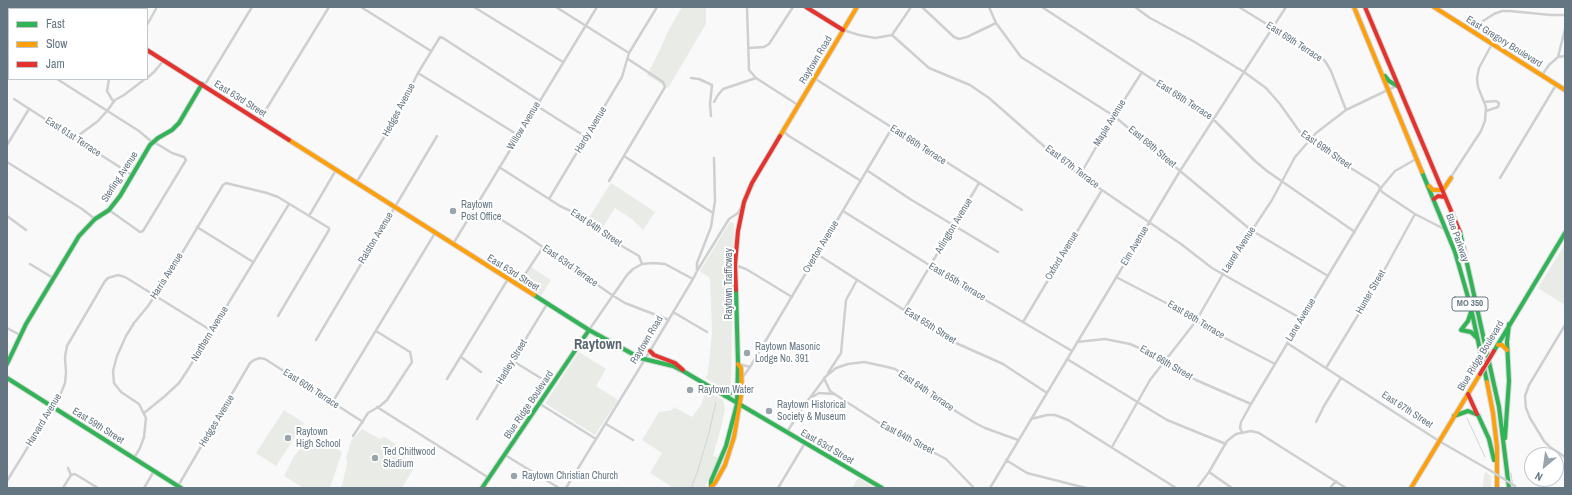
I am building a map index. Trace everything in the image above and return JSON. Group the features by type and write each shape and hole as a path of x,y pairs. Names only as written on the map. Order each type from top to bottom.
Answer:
{"main road":[{"path":"806,7 843,30"},
{"name":"Raytown Road","path":"752,183 857,7"},
{"name":"Blue Parkway","path":"1354,7 1455,252 1471,311 1494,413 1497,447 1496,488"},
{"name":"Blue Parkway","path":"1365,7 1460,233 1499,407 1509,488"},
{"name":"East Gregory Boulevard","path":"1434,7 1565,90"},
{"name":"East 63rd Street","path":"148,51 589,330 628,352 645,359 673,366 683,371 882,488"},
{"path":"1381,72 1389,81 1398,86"},
{"name":"Sterling Avenue","path":"7,364 20,336 79,236 95,219 109,210 120,196 153,142 172,130 179,123 203,85"},
{"path":"1440,183 1446,182 1451,178"},
{"path":"1427,183 1433,190 1442,190 1448,185 1451,178"},
{"name":"Raytown Trafficway","path":"739,405 735,265 738,230 744,202 752,183"},
{"path":"1434,199 1438,196 1445,197"},
{"name":"Blue Ridge Boulevard","path":"1411,488 1565,233"},
{"path":"1471,311 1468,321 1460,330 1471,332 1477,338"},
{"path":"1506,463 1505,426 1509,381 1507,338 1510,324"},
{"name":"Blue Ridge Boulevard","path":"482,488 589,330"},
{"path":"1498,344 1505,347 1508,354"},
{"path":"650,352 680,366 683,371"},
{"name":"Raytown Trafficway","path":"711,488 711,481 726,446 739,405 742,368 738,364"},
{"name":"East 59th Street","path":"7,378 180,487"},
{"path":"725,396 732,392 738,384"},
{"path":"1468,394 1492,448 1496,488"},
{"path":"1454,416 1468,411 1478,415"}],"street":[{"path":"148,23 157,7"},
{"path":"203,85 252,7"},
{"path":"259,121 329,7"},
{"path":"361,7 431,51"},
{"path":"474,7 563,62"},
{"path":"556,7 629,53 657,7"},
{"name":"Willow Avenue","path":"452,244 597,7"},
{"path":"747,7 748,48 750,70 752,75 798,105"},
{"path":"748,48 769,44 793,7"},
{"path":"843,30 875,38 892,35 911,7"},
{"path":"922,7 954,37 959,38 975,34 996,23"},
{"name":"East 68th Street","path":"989,7 996,23 1021,57 1114,116 1251,230 1328,276"},
{"name":"East 68th Terrace","path":"1042,7 1213,119 1255,161 1281,181 1355,232"},
{"name":"East 69th Street","path":"1135,7 1150,18 1193,40 1244,72 1270,91 1296,130 1309,141 1378,185 1382,192 1415,214 1446,231"},
{"name":"East 69th Terrace","path":"1239,7 1325,61 1331,71 1346,110"},
{"name":"Elm Avenue","path":"990,488 1180,171 1286,7"},
{"path":"1474,33 1483,21 1502,11 1551,16 1565,15"},
{"path":"1558,58 1565,29"},
{"name":"East 67th Terrace","path":"892,35 929,68 942,74 960,79 981,92 1054,155 1080,175 1149,222 1212,268 1302,319"},
{"name":"Hedges Avenue","path":"356,183 394,121 418,73 438,39 442,38 540,100"},
{"path":"1451,178 1481,131 1485,121 1486,111 1478,87 1477,78 1479,68 1492,44"},
{"name":"Hardy Avenue","path":"549,199 622,77 629,53"},
{"path":"1542,76 1547,66 1558,58 1565,56"},
{"path":"608,181 664,91 665,85 663,82 628,59"},
{"path":"148,76 164,60"},
{"name":"Maple Avenue","path":"1080,175 1114,116 1142,72"},
{"path":"418,73 518,136"},
{"path":"692,78 698,79 712,86 710,104 711,116"},
{"path":"714,102 718,94 723,89 756,78"},
{"name":"East 66th Terrace","path":"814,78 1022,210"},
{"path":"59,80 139,131 153,142 172,153 185,158 186,160 142,232 109,210"},
{"path":"109,80 107,91 113,101"},
{"path":"75,138 98,121 113,101 143,80"},
{"path":"1500,178 1556,85"},
{"name":"Laurel Avenue","path":"1112,447 1150,380 1196,321 1223,274 1272,200 1295,157 1322,128 1346,110 1398,86"},
{"name":"East 61st Terrace","path":"14,99 132,175"},
{"path":"1484,102 1496,100 1499,103 1498,107 1486,111"},
{"path":"537,106 586,137"},
{"path":"7,145 29,109"},
{"name":"Overton Avenue","path":"742,378 862,181 892,128"},
{"path":"783,131 862,181"},
{"name":"Ralston Avenue","path":"316,340 437,136"},
{"path":"624,156 713,214"},
{"path":"697,271 697,263 711,227 715,201 714,158"},
{"name":"Lane Avenue","path":"1242,432 1240,428 1241,422 1251,404 1380,189 1395,171 1417,159"},
{"path":"7,162 82,209 95,219"},
{"name":"East 64th Street","path":"499,167 549,199 577,214 615,242 639,256 642,264"},
{"path":"309,216 336,170"},
{"path":"867,171 998,252"},
{"name":"Harris Avenue","path":"144,413 139,404 117,388 114,383 114,364 124,340 134,323 155,295 223,185 228,182 267,193 289,204"},
{"name":"Arlington Avenue","path":"904,310 979,183"},
{"name":"Oxford Avenue","path":"1023,322 1102,190"},
{"name":"Raytown Road","path":"566,488 650,352 697,271 727,223 738,213 744,202"},
{"path":"278,316 329,230 329,228 289,204"},
{"name":"Northern Avenue","path":"144,413 179,383 289,204"},
{"name":"East 63rd Terrace","path":"477,204 543,246 625,303 669,320"},
{"name":"East 65th Terrace","path":"843,211 930,266 1072,351"},
{"name":"Hunter Street","path":"1326,368 1375,286 1415,214"},
{"path":"7,216 26,230"},
{"path":"197,227 253,262"},
{"path":"332,403 435,233"},
{"path":"518,286 543,246"},
{"name":"East 65th Street","path":"817,254 956,343 1002,364 1047,393"},
{"path":"30,264 53,278"},
{"path":"589,330 626,275 642,264 665,264 693,279"},
{"path":"735,265 746,269 792,297"},
{"name":"Harvard Avenue","path":"7,482 61,393 65,382 64,357 69,341 105,281 116,275 125,277 155,295"},
{"name":"East 66th Terrace","path":"1116,277 1168,304 1221,336 1275,364"},
{"path":"447,380 508,279"},
{"path":"787,433 841,353 846,300 857,280"},
{"path":"155,295 212,331"},
{"name":"Hadley Street","path":"477,419 547,304"},
{"path":"673,312 707,332"},
{"path":"1565,325 1528,385 1526,392 1526,408 1530,418 1550,448 1565,457"},
{"path":"7,328 20,336"},
{"path":"353,436 368,413 387,400 411,364 412,358 410,352 376,331"},
{"name":"East 66th Street","path":"1077,342 1104,339 1117,340 1140,347 1196,380 1251,404"},
{"name":"East 67th Street","path":"1287,343 1439,441 1519,488"},
{"path":"461,357 481,372"},
{"name":"Hedges Avenue","path":"180,487 250,363 258,359"},
{"name":"East 60th Terrace","path":"258,359 265,360 363,422"},
{"path":"1067,360 1167,420 1226,444"},
{"path":"513,361 552,386"},
{"name":"East 64th Terrace","path":"824,378 831,371 842,366 856,363 874,363 895,369 977,424 1018,440"},
{"path":"738,364 750,367"},
{"name":"East 64th Street","path":"824,378 830,391 834,394 887,428 946,459 974,488"},
{"path":"1316,422 1341,378"},
{"path":"808,400 819,393 826,392 834,394"},
{"path":"540,404 596,439"},
{"path":"378,407 490,478"},
{"path":"134,458 144,437 146,423 144,413"},
{"path":"1031,419 1048,415 1061,416 1176,488"},
{"path":"606,424 633,440"},
{"path":"1197,488 1232,437 1242,432 1251,431 1259,433 1346,488"},
{"path":"778,488 805,444"},
{"path":"505,455 559,488"},
{"path":"1006,460 1027,473 1086,488"},
{"path":"68,468 71,475"},
{"path":"144,488 154,471"},
{"path":"1209,472 1232,488"},
{"path":"71,475 75,474 98,488"},
{"path":"63,488 71,475"},
{"path":"1330,488 1336,482"}],"shaded area":[{"path":"682,7 706,7 706,24 668,88 647,75 668,31"},
{"path":"611,183 655,212 643,230 632,219 615,208 601,230 588,219"},
{"path":"730,222 734,223 731,385 727,391 705,378 708,373 712,332 710,278 700,271"},
{"path":"1565,244 1565,305 1538,288"},
{"path":"531,267 551,280 541,296 523,283"},
{"path":"579,352 606,369 596,386 618,400 595,435 546,404"},
{"path":"706,391 723,400 725,409 713,456 718,458 705,488 671,488 672,487 650,473 662,453 642,440 659,412 672,410 674,407 692,417 701,405"},
{"path":"284,410 304,423 276,466 256,453"},
{"name":"Ted Chittwood Stadium","path":"362,429 380,439 385,437 407,452 404,459 415,466 402,488 339,488 342,486 347,463 346,458 351,441"},
{"path":"308,444 330,444 342,452 330,488 304,488 284,476 294,456 302,447"},
{"path":"1486,472 1491,476 1491,488 1483,488 1484,475"},
{"path":"858,478 875,488 852,488"}],"waterway":[{"path":"691,488 709,433 716,402"},
{"path":"1467,418 1485,457"},
{"path":"1511,473 1513,488"}],"traffic: fast":[{"path":"1385,76 1389,81 1399,87"},
{"path":"7,364 26,324 79,236 95,219 109,210 120,196 150,145 158,138 172,130 179,123 202,84"},
{"path":"1422,172 1455,252 1470,304 1487,382"},
{"path":"1460,232 1499,407 1509,488"},
{"path":"1494,351 1565,233"},
{"path":"711,487 711,481 726,446 737,404 738,364 736,290"},
{"path":"534,295 589,330 640,358 673,366 683,371 882,488"},
{"path":"1471,312 1468,321 1461,330 1471,332 1477,338"},
{"path":"1505,438 1509,381 1507,342 1509,324"},
{"path":"482,488 589,330"},
{"path":"7,378 181,488"},
{"path":"725,396 732,392 737,385"},
{"path":"1454,416 1468,411 1478,415 1489,439 1494,460"}],"traffic: slow":[{"path":"780,136 857,7"},
{"path":"1354,7 1422,172"},
{"path":"1434,7 1565,90"},
{"path":"289,140 534,295"},
{"path":"1429,186 1433,190 1443,190 1451,178"},
{"path":"1498,345 1502,345 1507,350"},
{"path":"711,487 715,483 725,465 734,437 742,390 741,368 738,364"},
{"path":"1411,488 1480,374"},
{"path":"1487,382 1493,413 1497,447 1497,488"}],"traffic: jam":[{"path":"806,7 843,30"},
{"path":"1365,7 1460,232"},
{"path":"148,51 289,140"},
{"path":"736,290 735,265 738,231 744,202 752,183 780,136"},
{"path":"1434,199 1438,196 1445,197"},
{"path":"650,351 654,355 675,363 683,370"},
{"path":"1480,374 1494,351"},
{"path":"1468,394 1477,414"}],"place":[{"name":"Raytown Post Office","path":"453,211"},
{"name":"Raytown Masonic Lodge No. 391","path":"747,353"},
{"name":"Raytown Water","path":"690,390"},
{"name":"Raytown Historical Society & Museum","path":"769,411"},
{"name":"Raytown High School","path":"288,438"},
{"name":"Ted Chittwood Stadium","path":"375,458"},
{"name":"Raytown Christian Church","path":"514,476"}],"district":[{"name":"Raytown","path":"598,345"}]}
